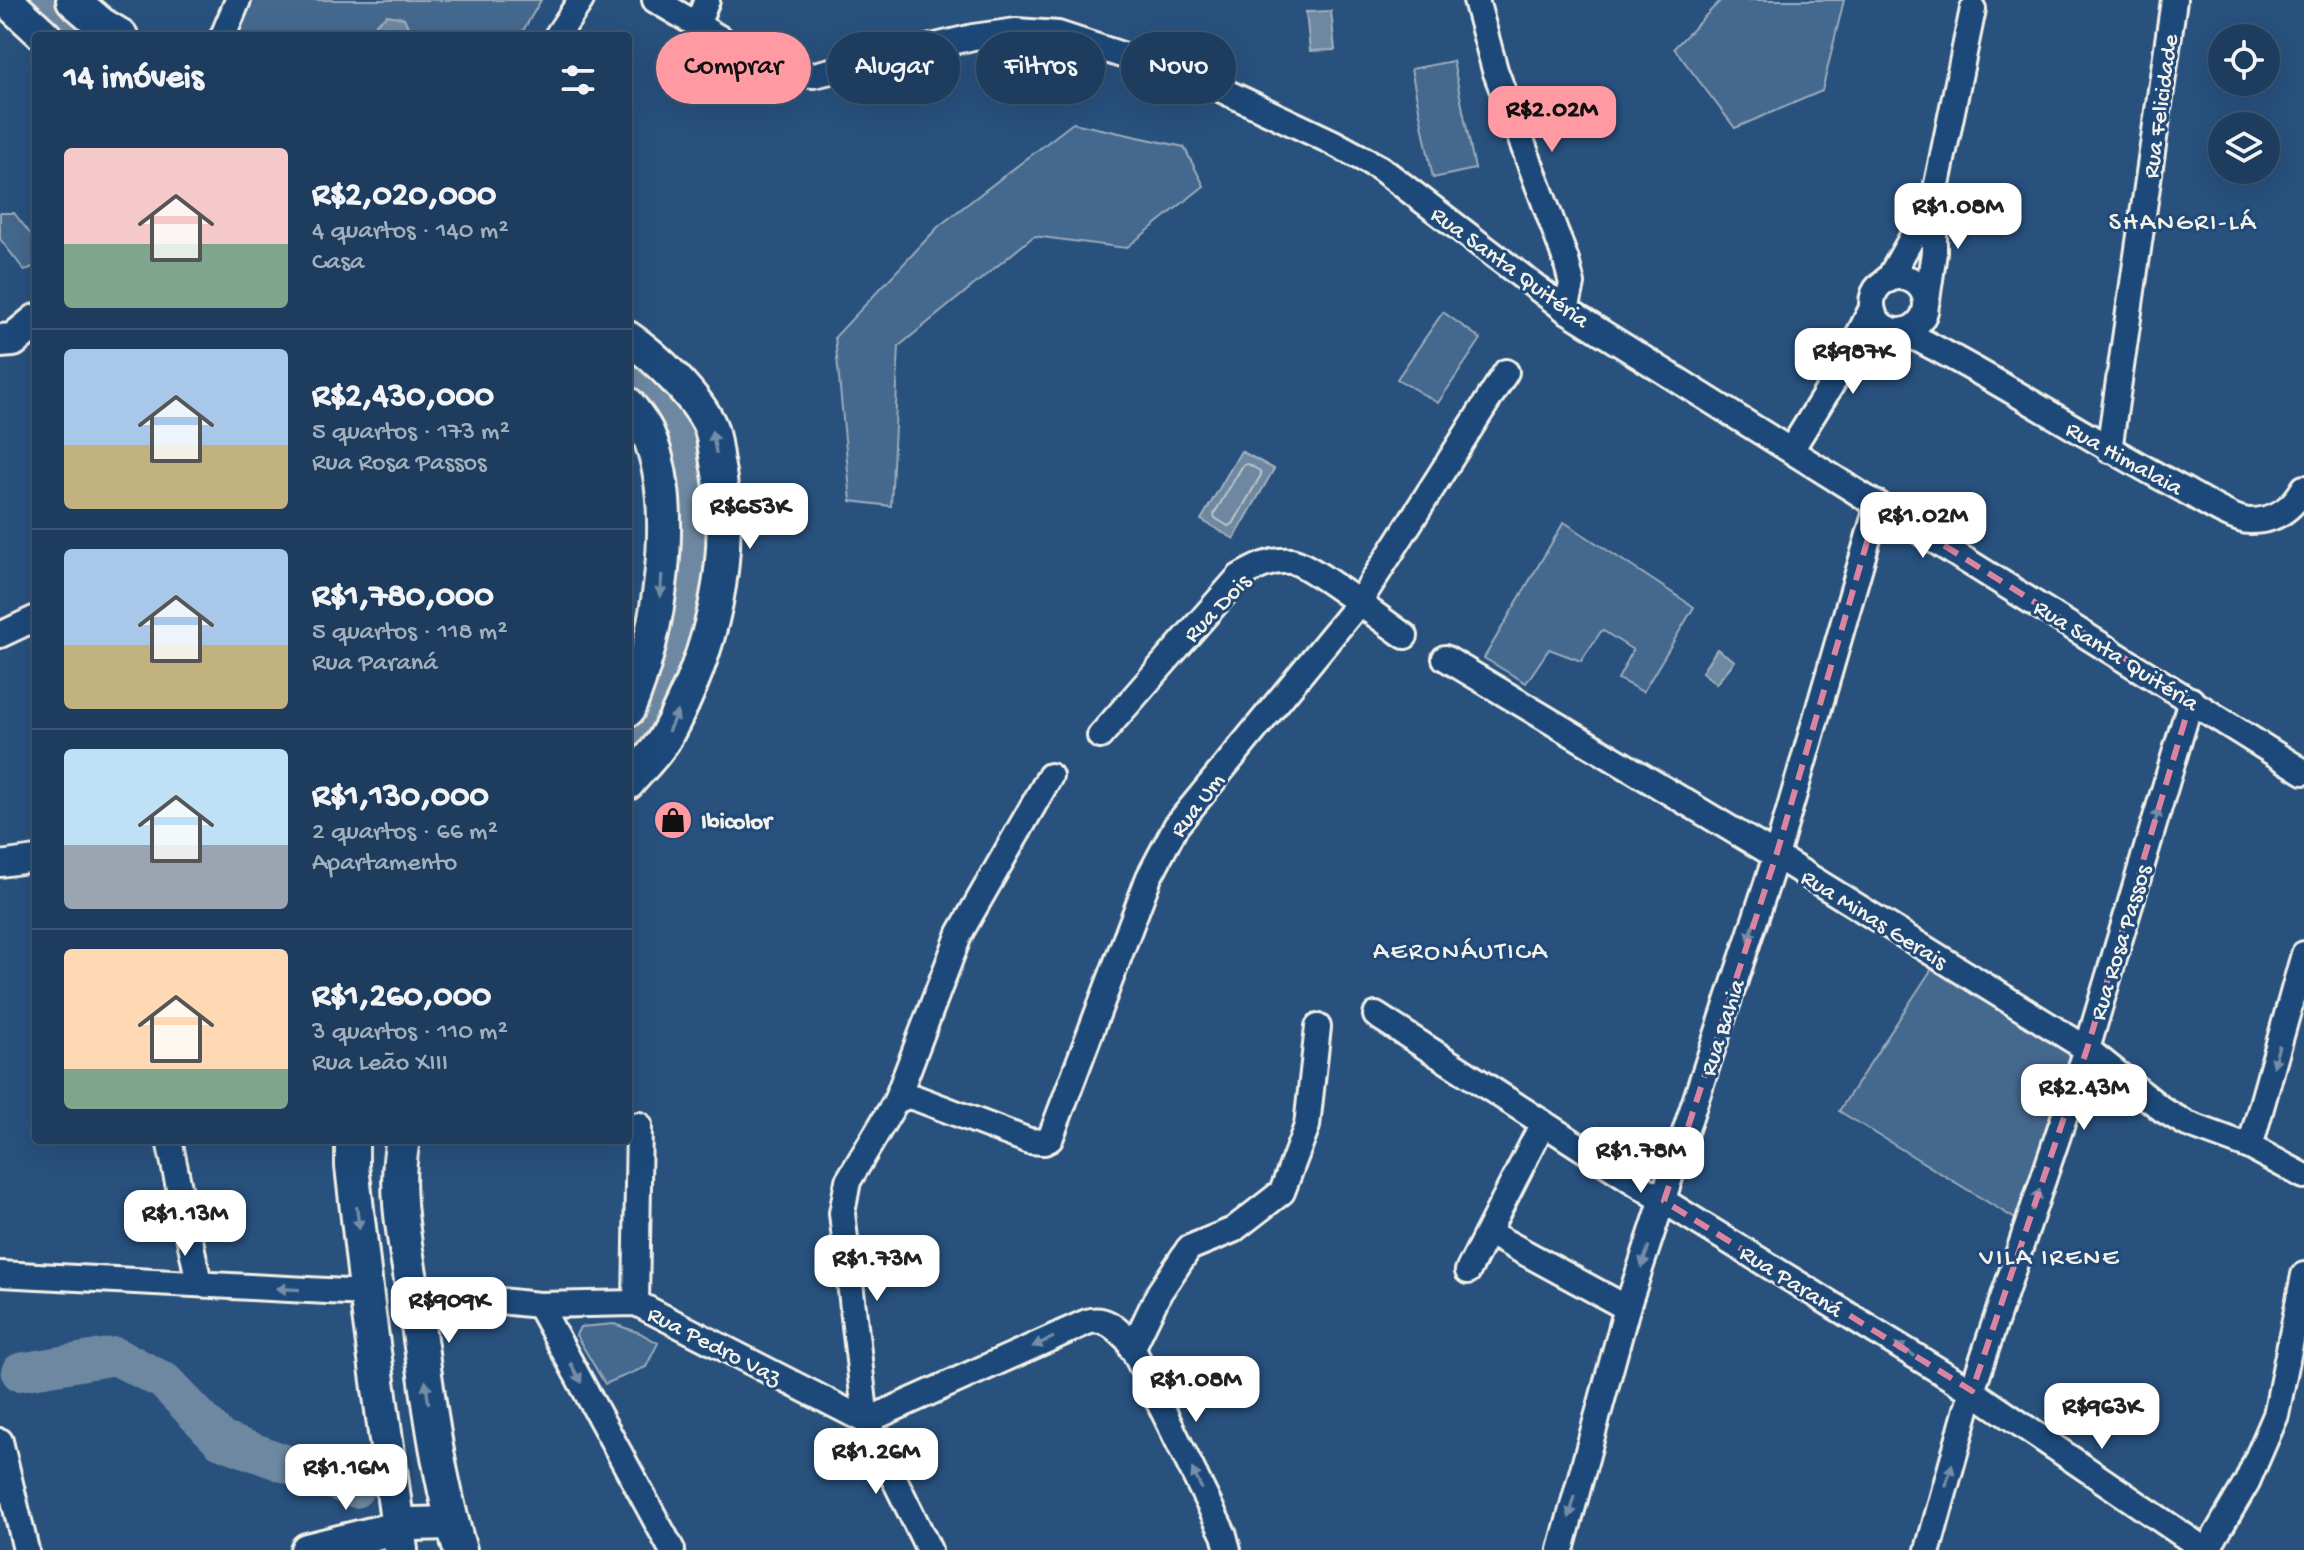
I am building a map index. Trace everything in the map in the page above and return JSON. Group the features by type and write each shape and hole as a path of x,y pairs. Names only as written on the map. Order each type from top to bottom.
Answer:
{"main road":[{"path":"6,0 41,32"},
{"path":"73,0 114,32"},
{"path":"632,342 687,390 702,411 711,428 725,499 721,582 712,628 665,739 632,778"},
{"path":"632,410 648,434 661,479 663,543 660,597 632,687"},
{"path":"352,1144 366,1293 399,1540"},
{"path":"402,1144 399,1161 401,1216 438,1465 456,1536"},
{"path":"390,1473 401,1479 413,1480 421,1478 438,1465"},
{"path":"307,1550 399,1540 422,1522 456,1536"}],"street":[{"path":"225,32 238,0"},
{"path":"560,32 581,0"},
{"name":"Rua Santa Quitéria","path":"655,0 770,68 786,73 814,75 973,37 1016,31 1073,38 1207,83 1380,168 1566,310 2304,772"},
{"path":"697,25 707,0"},
{"path":"1476,0 1495,70 1566,260 1572,284 1566,310"},
{"name":"Rua Felicidade","path":"2109,450 2174,0"},
{"path":"1843,366 1895,330 1915,326 1925,307 1934,252 1934,199 1973,9"},
{"path":"1888,280 1934,199"},
{"path":"1791,450 1843,366 1872,308 1877,288 1888,280 1909,279 1920,288 1925,307"},
{"name":"Rua Himalaia","path":"1925,307 1946,353"},
{"path":"1872,308 1877,321 1895,330"},
{"name":"Rua Himalaia","path":"1895,330 1946,353 2109,450 2247,521 2276,517 2296,503 2304,488"},
{"name":"Rua Um","path":"896,1101 907,1096 916,1098 1029,1141 1044,1142 1050,1139 1149,877 1176,826 1358,604 1506,372"},
{"name":"Rua Bahia","path":"1561,1550 1627,1308 1776,856 1878,504"},
{"name":"Rua Dois","path":"1100,736 1239,577 1258,566 1278,561 1304,564 1405,636"},
{"path":"0,635 32,620"},
{"name":"Rua Minas Gerais","path":"1445,658 1776,856 2087,1049 2163,1110 2187,1124 2250,1147 2304,1176"},
{"name":"Rua Rosa Passos","path":"1928,1550 1972,1391 2087,1049 2191,700"},
{"path":"929,1550 866,1421 843,1204 848,1181 896,1101 960,933 1050,776"},
{"path":"0,864 32,860"},
{"path":"2250,1147 2304,954"},
{"name":"Rua Paraná","path":"1376,1015 1664,1201 1972,1391 2206,1550"},
{"path":"1132,1349 1159,1293 1189,1248 1233,1230 1282,1192 1307,1126 1318,1027"},
{"path":"1468,1271 1543,1123"},
{"path":"636,1303 639,1125"},
{"path":"170,1144 199,1283"},
{"path":"1489,1233 1627,1308"},
{"path":"0,1274 366,1293"},
{"path":"2206,1550 2247,1482 2276,1415 2304,1275"},
{"name":"Rua Pedro Vaz","path":"413,1292 539,1305 636,1303 866,1421"},
{"path":"539,1305 672,1550"},
{"path":"866,1421 1087,1322 1101,1320 1129,1341 1224,1535 1228,1550"},
{"path":"0,1441 26,1550"}],"highlighted area":[{"path":"1878,504 2191,700 2087,1049 1972,1391 1664,1201 1776,856"}],"shaded area":[{"path":"249,0 541,0 522,32 235,32"},
{"path":"1721,0 1844,0 1822,91 1735,128 1674,48"},
{"path":"1453,61 1475,169 1433,178 1411,69"},
{"path":"1073,123 1184,147 1204,186 1126,248 1034,236 899,346 891,506 851,501 835,337 939,226"},
{"path":"0,213 14,213 32,236 32,267 25,271 0,239"},
{"path":"1443,312 1481,339 1438,403 1397,379"},
{"path":"1564,522 1694,607 1643,692 1618,679 1633,650 1602,630 1581,661 1549,649 1526,683 1484,658"},
{"path":"1935,964 2075,1052 2017,1220 1839,1111"},
{"path":"614,1324 658,1343 646,1367 605,1384 576,1335 580,1327"}],"water":[{"path":"1331,11 1335,50 1310,51 1306,12"},
{"path":"387,15 404,18 409,32 376,32 376,24"},
{"path":"1241,451 1274,469 1234,539 1201,520"},
{"path":"1717,649 1735,661 1716,684 1702,672"}],"waterway":[{"path":"37,0 72,32"},
{"path":"632,374 658,408 677,441 686,477 689,526 686,568 670,629 647,693 632,722"},
{"path":"20,1372 115,1356 164,1381 221,1440 355,1489"}],"place":[{"name":"Ibicolor","path":"673,820"}],"district":[{"name":"SHANGRI-LÁ","path":"2183,220"},
{"name":"AERONÁUTICA","path":"1461,949"},
{"name":"VILA IRENE","path":"2050,1255"}]}
